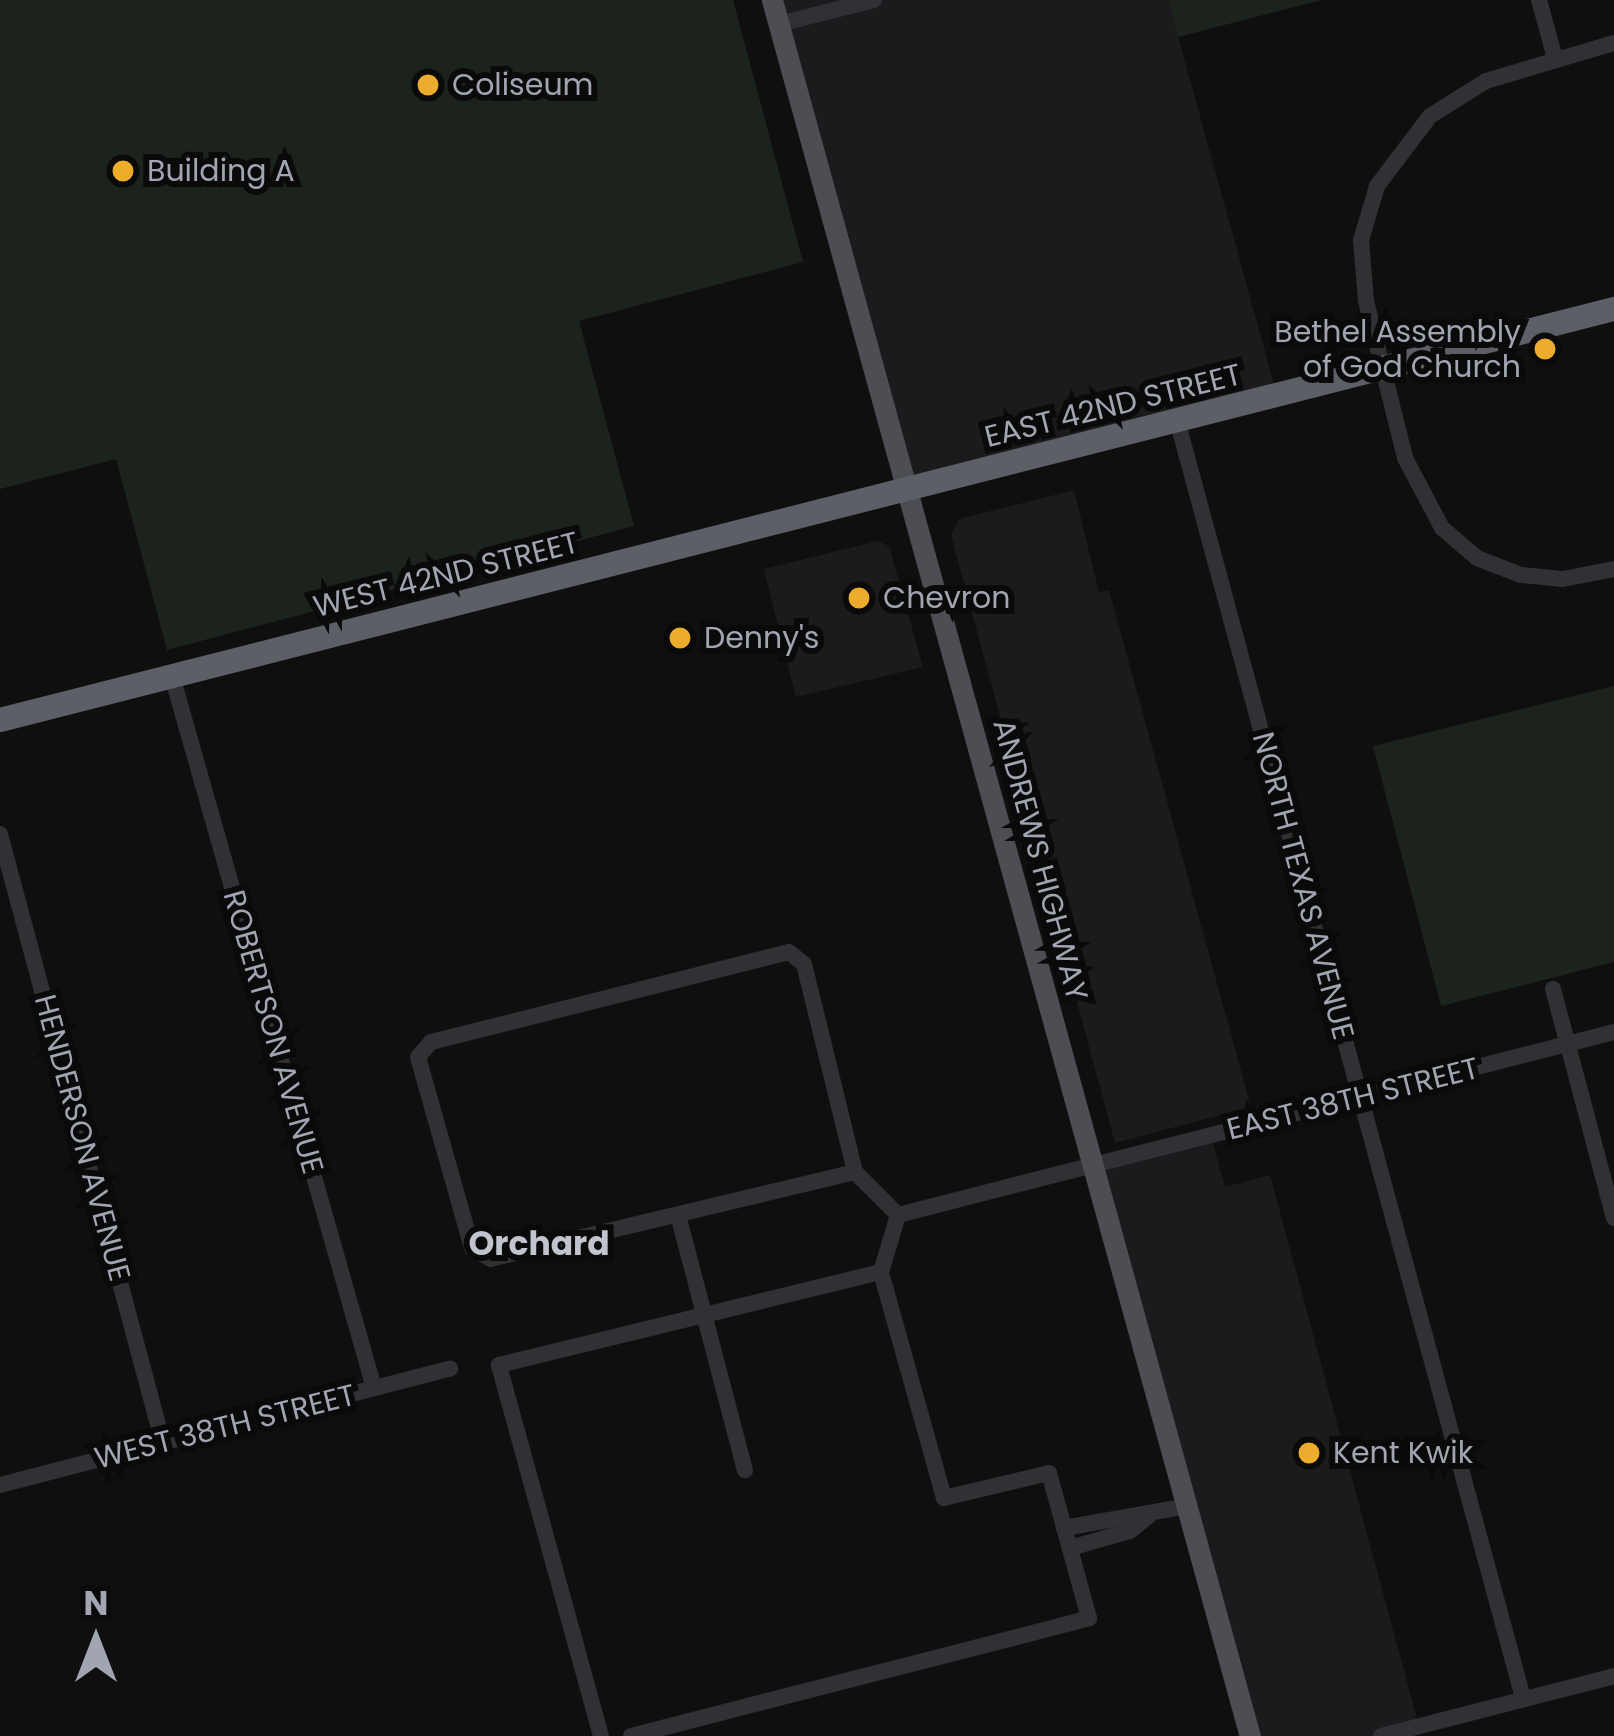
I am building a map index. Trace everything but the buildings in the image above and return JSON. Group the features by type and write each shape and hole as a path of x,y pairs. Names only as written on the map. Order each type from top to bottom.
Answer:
{"highway":[{"name":"EAST 42ND STREET","path":"907,489 1614,309"},
{"name":"WEST 42ND STREET","path":"0,720 907,489"}],"main road":[{"name":"ANDREWS HIGHWAY","path":"772,0 1250,1736"}],"street":[{"path":"778,24 874,0"},
{"path":"1539,0 1555,58"},
{"path":"1614,43 1555,58 1453,99 1413,134 1377,186 1363,227 1362,267 1382,368 1415,486 1457,544 1521,575 1563,579 1614,569"},
{"name":"NORTH TEXAS AVENUE","path":"1178,420 1523,1698"},
{"name":"ROBERTSON AVENUE","path":"172,676 374,1388"},
{"name":"HENDERSON AVENUE","path":"0,834 164,1442"},
{"path":"855,1172 491,1259 472,1248 418,1057 431,1042 789,952 804,964 855,1172 898,1215"},
{"path":"1553,989 1614,1218"},
{"name":"EAST 38TH STREET","path":"1093,1166 1614,1032"},
{"path":"898,1215 1093,1166"},
{"path":"678,1214 746,1470"},
{"path":"632,1736 1089,1618 1049,1473 944,1498 880,1272 898,1215"},
{"path":"601,1736 499,1365 880,1272"},
{"name":"WEST 38TH STREET","path":"0,1485 450,1369"},
{"path":"1064,1528 1121,1513 1150,1515 1187,1506"},
{"path":"1070,1548 1130,1532 1150,1515"},
{"path":"1381,1736 1614,1676"}],"shaded area":[{"path":"0,0 733,0 803,262 579,321 634,526 167,650 116,459 0,489"},
{"path":"772,0 1168,0 1277,395 907,489"},
{"path":"1168,0 1322,0 1178,37"},
{"path":"1074,490 1099,592 1109,590 1251,1107 1115,1143 951,535 959,519"},
{"path":"878,541 889,546 923,667 796,697 764,569"},
{"path":"1614,686 1614,962 1441,1006 1373,746"},
{"path":"1211,1136 1225,1187 1270,1175 1419,1726 1381,1736 1250,1736 1093,1165"}],"place":[{"name":"Coliseum","path":"428,85"},
{"name":"Building A","path":"123,171"},
{"name":"Bethel Assembly of God Church","path":"1545,349"},
{"name":"Chevron","path":"859,598"},
{"name":"Denny's","path":"680,638"},
{"name":"Kent Kwik","path":"1309,1453"}],"district":[{"name":"Orchard","path":"539,1244"}]}
